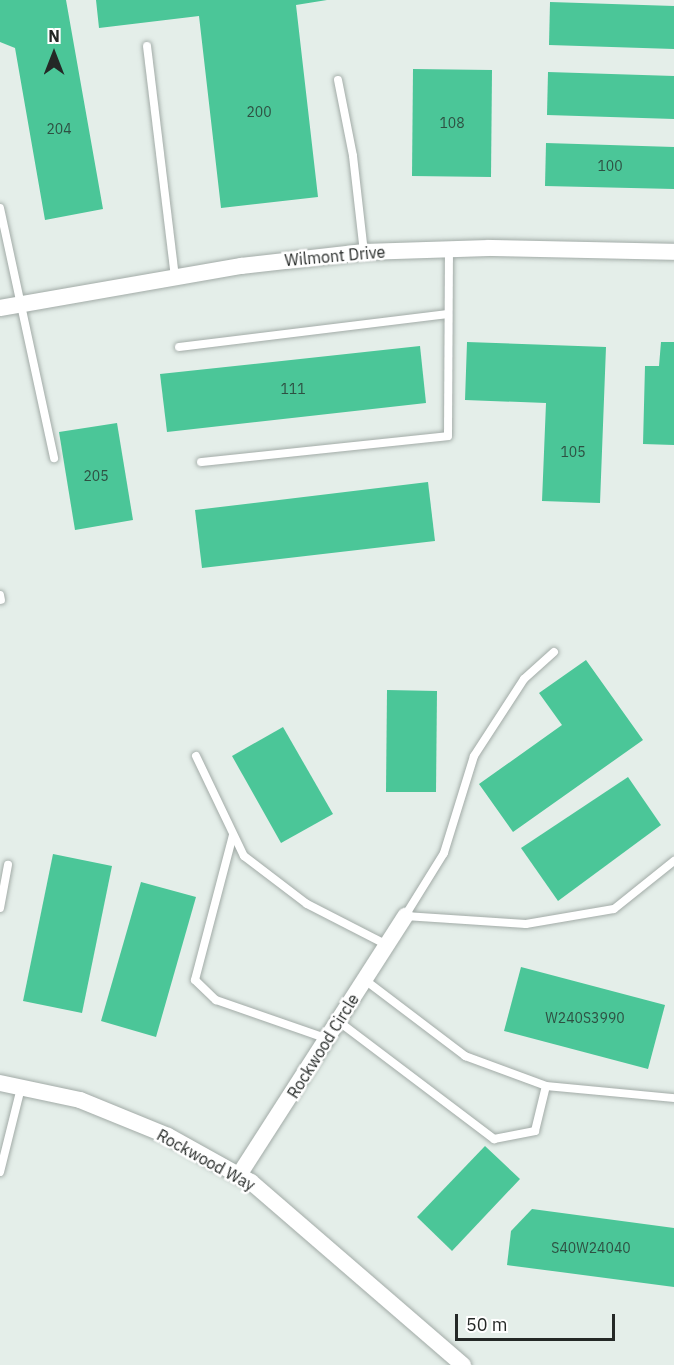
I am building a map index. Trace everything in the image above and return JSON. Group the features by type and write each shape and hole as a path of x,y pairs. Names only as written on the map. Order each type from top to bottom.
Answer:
{"street":[{"name":"Wilmont Drive","path":"0,308 175,278 364,252 449,248 674,252"},
{"name":"Rockwood Circle","path":"238,1175 328,1039 405,916"},
{"name":"Rockwood Way","path":"0,1083 80,1100 168,1136 238,1175 297,1220 463,1365"}],"lane":[{"path":"147,46 175,278"},
{"path":"338,80 353,156 364,252"},
{"path":"0,208 54,458"},
{"path":"201,462 448,436 449,248"},
{"path":"179,347 448,314"},
{"path":"0,596 1,600"},
{"path":"554,652 524,679 474,756 444,853 405,916 526,924 614,909 674,861"},
{"path":"196,756 244,856 259,872 341,924 387,945"},
{"path":"233,835 195,980 216,1000 328,1039"},
{"path":"0,908 8,865"},
{"path":"365,980 465,1056 546,1086 674,1098"},
{"path":"338,1021 494,1139 535,1131 546,1086"},
{"path":"0,1172 21,1088"}],"building":[{"path":"0,0 66,0 103,209 45,220 15,48 0,42"},
{"path":"96,0 327,0 296,5 318,197 221,208 199,16 99,28"},
{"path":"550,2 674,6 674,49 549,45"},
{"path":"413,69 492,70 491,177 412,176"},
{"path":"548,72 674,76 674,119 547,115"},
{"path":"546,143 674,147 674,189 545,186"},
{"path":"467,342 606,347 600,503 542,501 546,403 465,400"},
{"path":"661,342 674,342 674,445 643,444 645,366 659,366"},
{"path":"420,346 426,403 167,432 160,374"},
{"path":"117,423 133,520 75,530 59,432"},
{"path":"428,482 435,541 202,568 195,510"},
{"path":"586,660 643,740 513,832 479,784 562,725 539,693"},
{"path":"387,690 437,691 436,792 386,792"},
{"path":"283,727 333,814 281,843 232,756"},
{"path":"628,777 661,825 558,901 521,848"},
{"path":"53,854 112,866 82,1013 23,1001"},
{"path":"141,882 196,897 156,1037 101,1021"},
{"path":"521,967 665,1005 648,1069 504,1031"},
{"path":"485,1146 520,1179 452,1251 417,1217"},
{"path":"532,1209 674,1228 674,1287 507,1265 511,1231"}]}
